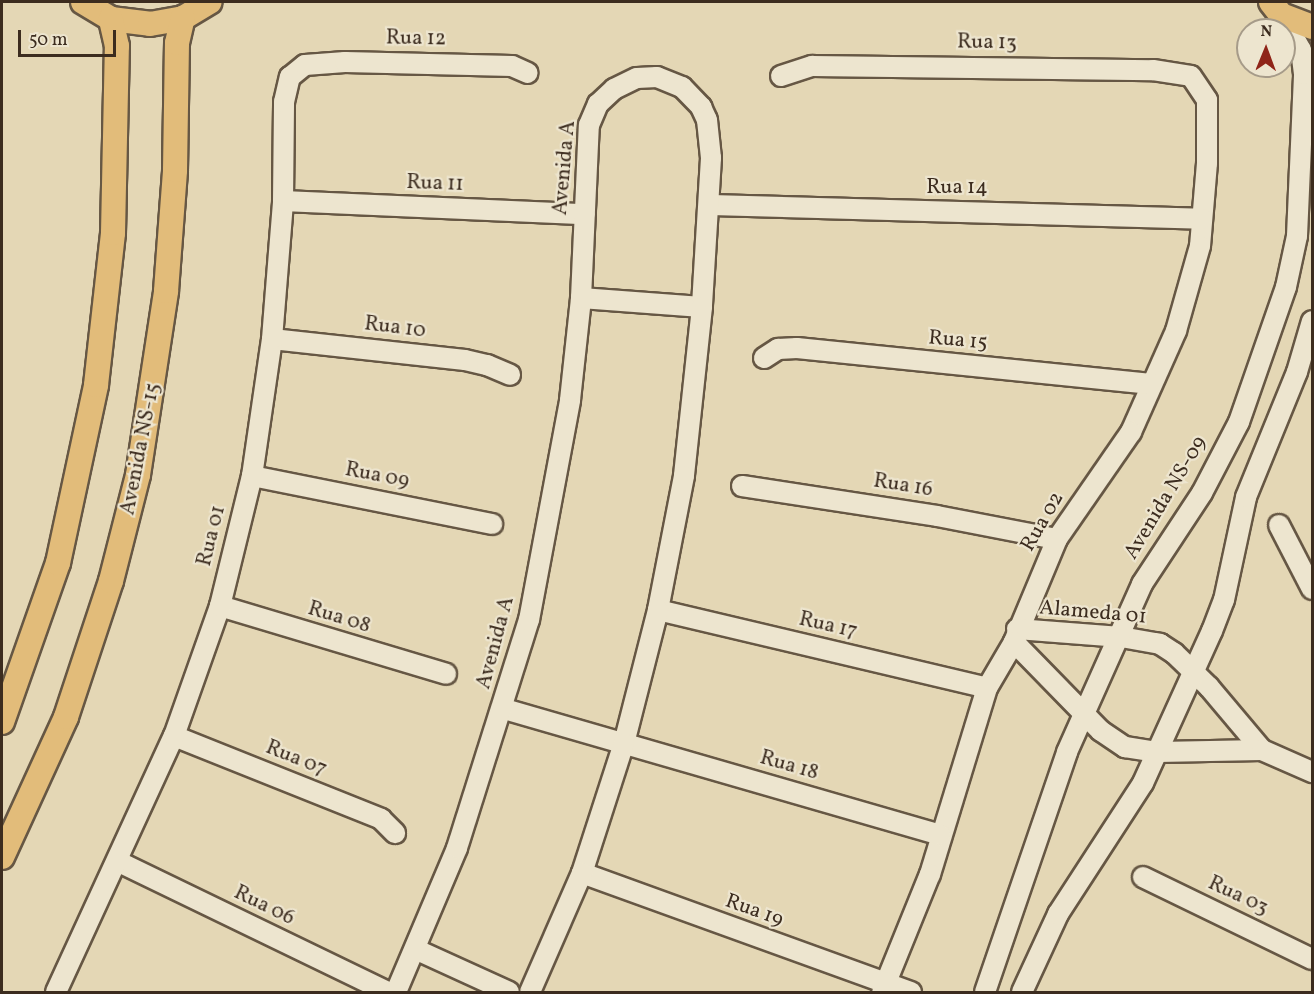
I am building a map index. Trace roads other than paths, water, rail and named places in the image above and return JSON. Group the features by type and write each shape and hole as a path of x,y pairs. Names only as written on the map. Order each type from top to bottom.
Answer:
{"main road":[{"path":"83,2 111,19 150,24 183,18 210,2"},
{"path":"1276,8 1312,27"},
{"name":"Avenida NS-15","path":"2,857 77,686 111,581 138,475 166,291 175,170 177,44 183,18"},
{"path":"2,722 58,563 96,385 113,233 117,46 111,19"}],"street":[{"name":"Avenida NS-09","path":"985,993 1067,752 1086,715 1100,675 1121,637 1142,584 1202,493 1239,422 1286,287 1297,236 1304,74 1301,50 1276,8"},
{"name":"Rua 12","path":"302,66 345,62 471,64 512,66 528,73"},
{"name":"Rua 13","path":"781,76 804,66 895,65 1153,70 1193,77"},
{"name":"Rua 01","path":"63,990 174,736 220,606 252,476 272,339 283,201 285,96 290,77 302,66"},
{"name":"Avenida A","path":"396,993 417,950 504,709 529,620 549,524 570,400 580,298 592,117 614,89 647,76 682,87 704,113 711,158 711,205 684,476 657,610 624,743 582,873 530,993"},
{"name":"Rua 02","path":"883,988 930,874 940,835 987,688 1015,636 1057,539 1131,432 1176,331 1195,273 1202,219 1208,108 1204,91 1193,77"},
{"name":"Rua 11","path":"283,201 585,214"},
{"name":"Rua 14","path":"711,205 1202,219"},
{"path":"580,298 702,307"},
{"path":"1022,993 1058,914 1124,816 1158,752 1224,600 1245,497 1297,372 1312,321"},
{"name":"Rua 10","path":"272,339 465,360 488,365 510,375"},
{"name":"Rua 15","path":"764,358 778,349 797,348 1151,384"},
{"name":"Rua 09","path":"252,476 492,524"},
{"name":"Rua 16","path":"742,486 937,516 1057,539"},
{"path":"1279,525 1312,589"},
{"name":"Rua 08","path":"220,606 446,674"},
{"name":"Rua 17","path":"657,610 987,688"},
{"name":"Alameda 01","path":"1015,636 1121,637 1167,648 1238,717 1262,750"},
{"path":"1015,636 1086,715 1116,743 1158,752 1262,750 1312,772"},
{"name":"Rua 18","path":"504,709 940,835"},
{"name":"Rua 07","path":"174,736 381,819 395,833"},
{"name":"Rua 06","path":"119,862 388,993"},
{"name":"Rua 19","path":"582,873 883,988 911,993"},
{"name":"Rua 03","path":"1143,877 1312,958"},
{"path":"417,950 509,993"}]}
